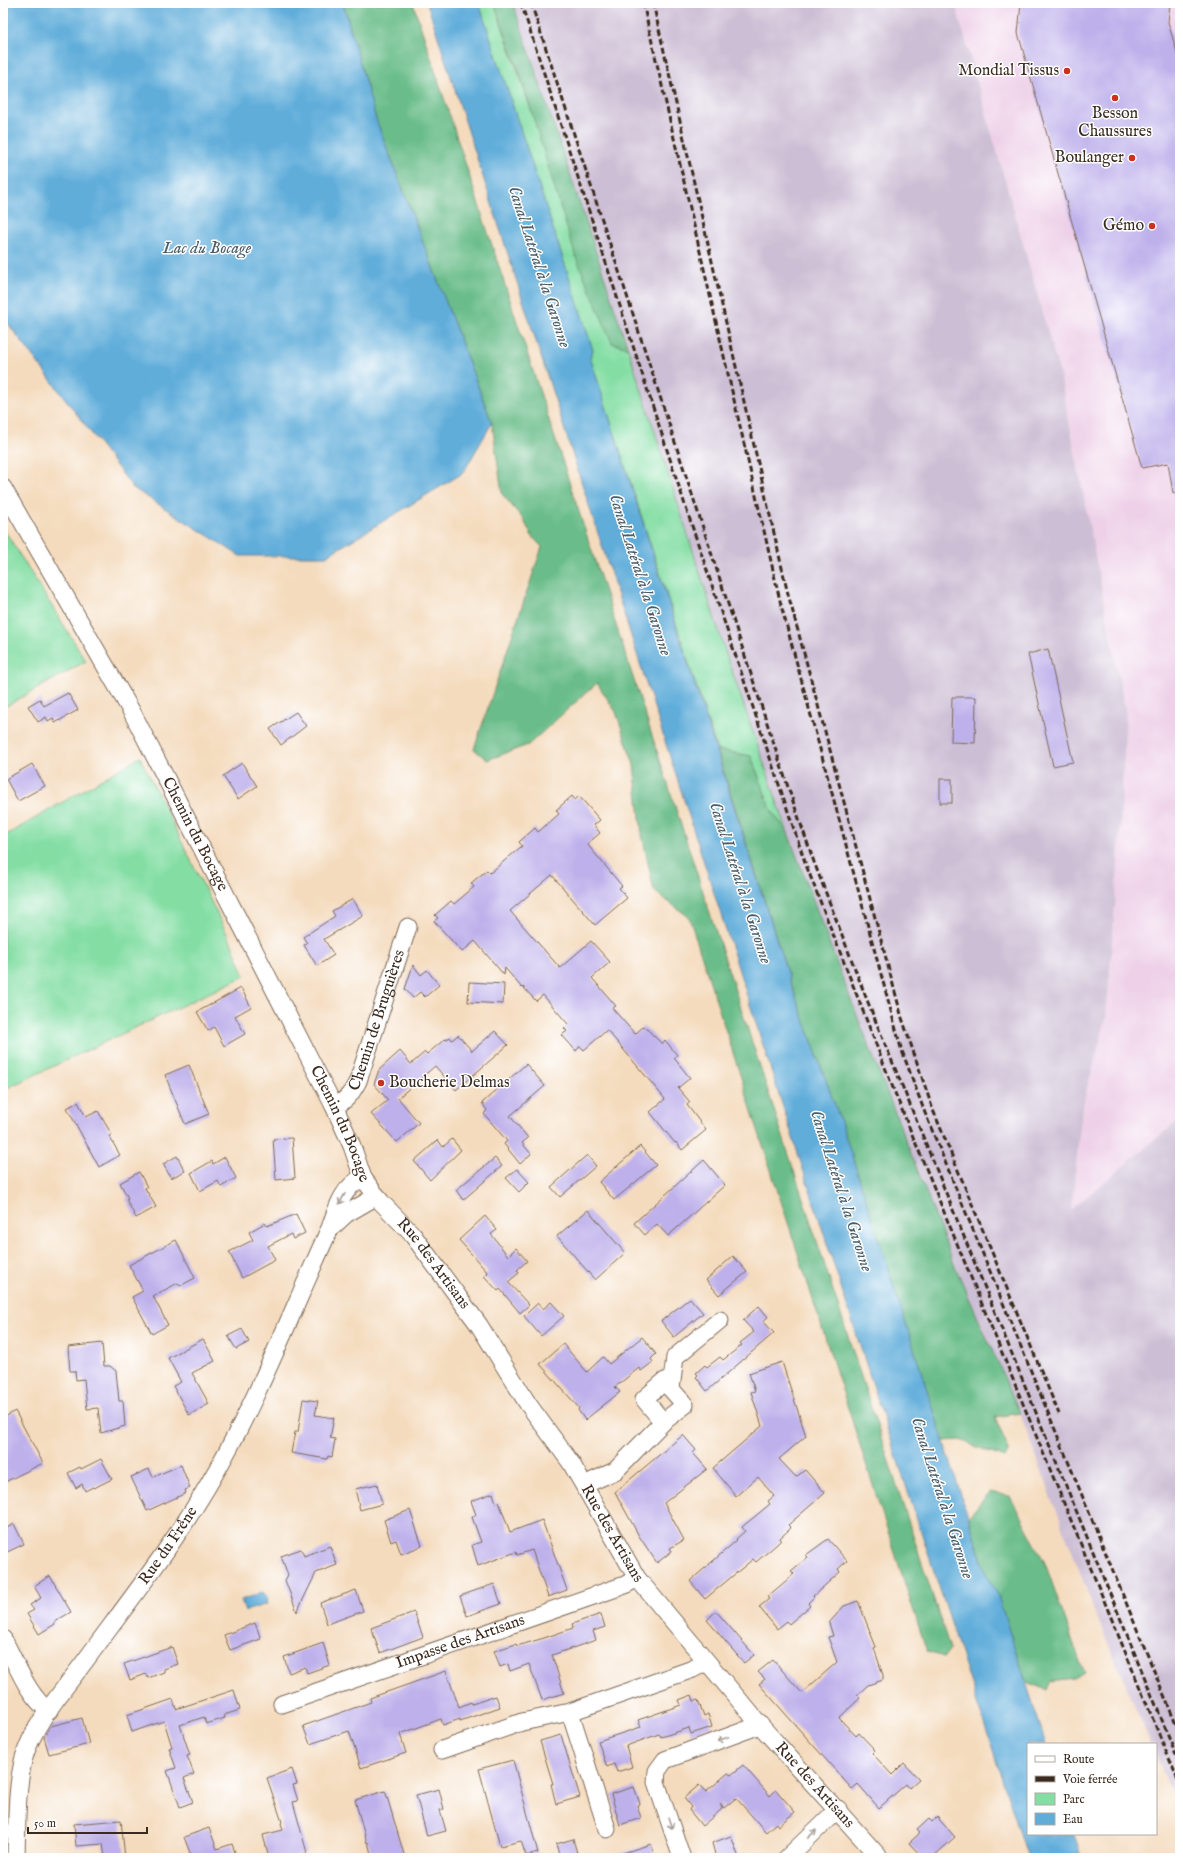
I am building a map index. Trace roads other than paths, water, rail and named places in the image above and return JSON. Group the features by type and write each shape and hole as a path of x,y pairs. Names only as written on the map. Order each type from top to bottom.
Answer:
{"street":[{"name":"Chemin du Bocage","path":"3,488 133,714 334,1106 370,1187"},
{"name":"Chemin de Bruguières","path":"334,1106 341,1103 351,1095 358,1081 408,927"},
{"name":"Rue du Frêne","path":"16,1858 18,1803 23,1762 32,1737 49,1711 164,1553 206,1489 238,1433 330,1228 338,1205 354,1182 370,1187 346,1214 330,1228"},
{"name":"Rue des Artisans","path":"370,1187 412,1234 479,1325 528,1404 571,1463 637,1578 760,1725 838,1809 880,1858"},
{"path":"671,1389 675,1357 720,1320"},
{"path":"584,1486 615,1471 663,1422 685,1405 665,1381 644,1399 663,1422"},
{"name":"Impasse des Artisans","path":"282,1704 625,1585 637,1578"},
{"path":"3,1639 36,1699 49,1711"},
{"path":"442,1750 522,1722 570,1712 693,1669 706,1662"},
{"path":"570,1712 607,1830"},
{"path":"682,1858 656,1782 657,1770 665,1760 760,1725"},
{"path":"787,1858 838,1809"}],"water":[{"name":"Lac du Bocage","path":"3,3 343,3 376,119 492,423 463,473 326,556 240,556 133,488 3,317"},
{"name":"Canal Latéral à la Garonne","path":"427,3 479,3 593,350 590,357 789,978 841,1122 988,1579 996,1590 1046,1743 1027,1743 1027,1835 1074,1835 1082,1858 1028,1858 851,1318"},
{"path":"263,1592 268,1598 266,1601 267,1604 245,1611 241,1600"}],"railway":[{"path":"521,3 685,505 806,865 895,1093 1180,1785"},
{"path":"531,3 788,787 814,862 867,1000 1180,1764"},
{"path":"643,3 781,605 901,1048 925,1113 1180,1734"},
{"path":"653,3 787,590 902,1018 933,1110 1059,1414"}],"place":[{"name":"Mondial Tissus","path":"1067,71"},
{"name":"Besson Chaussures","path":"1115,98"},
{"name":"Boulanger","path":"1132,158"},
{"name":"Gémo","path":"1152,226"},
{"name":"Boucherie Delmas","path":"381,1083"}]}
